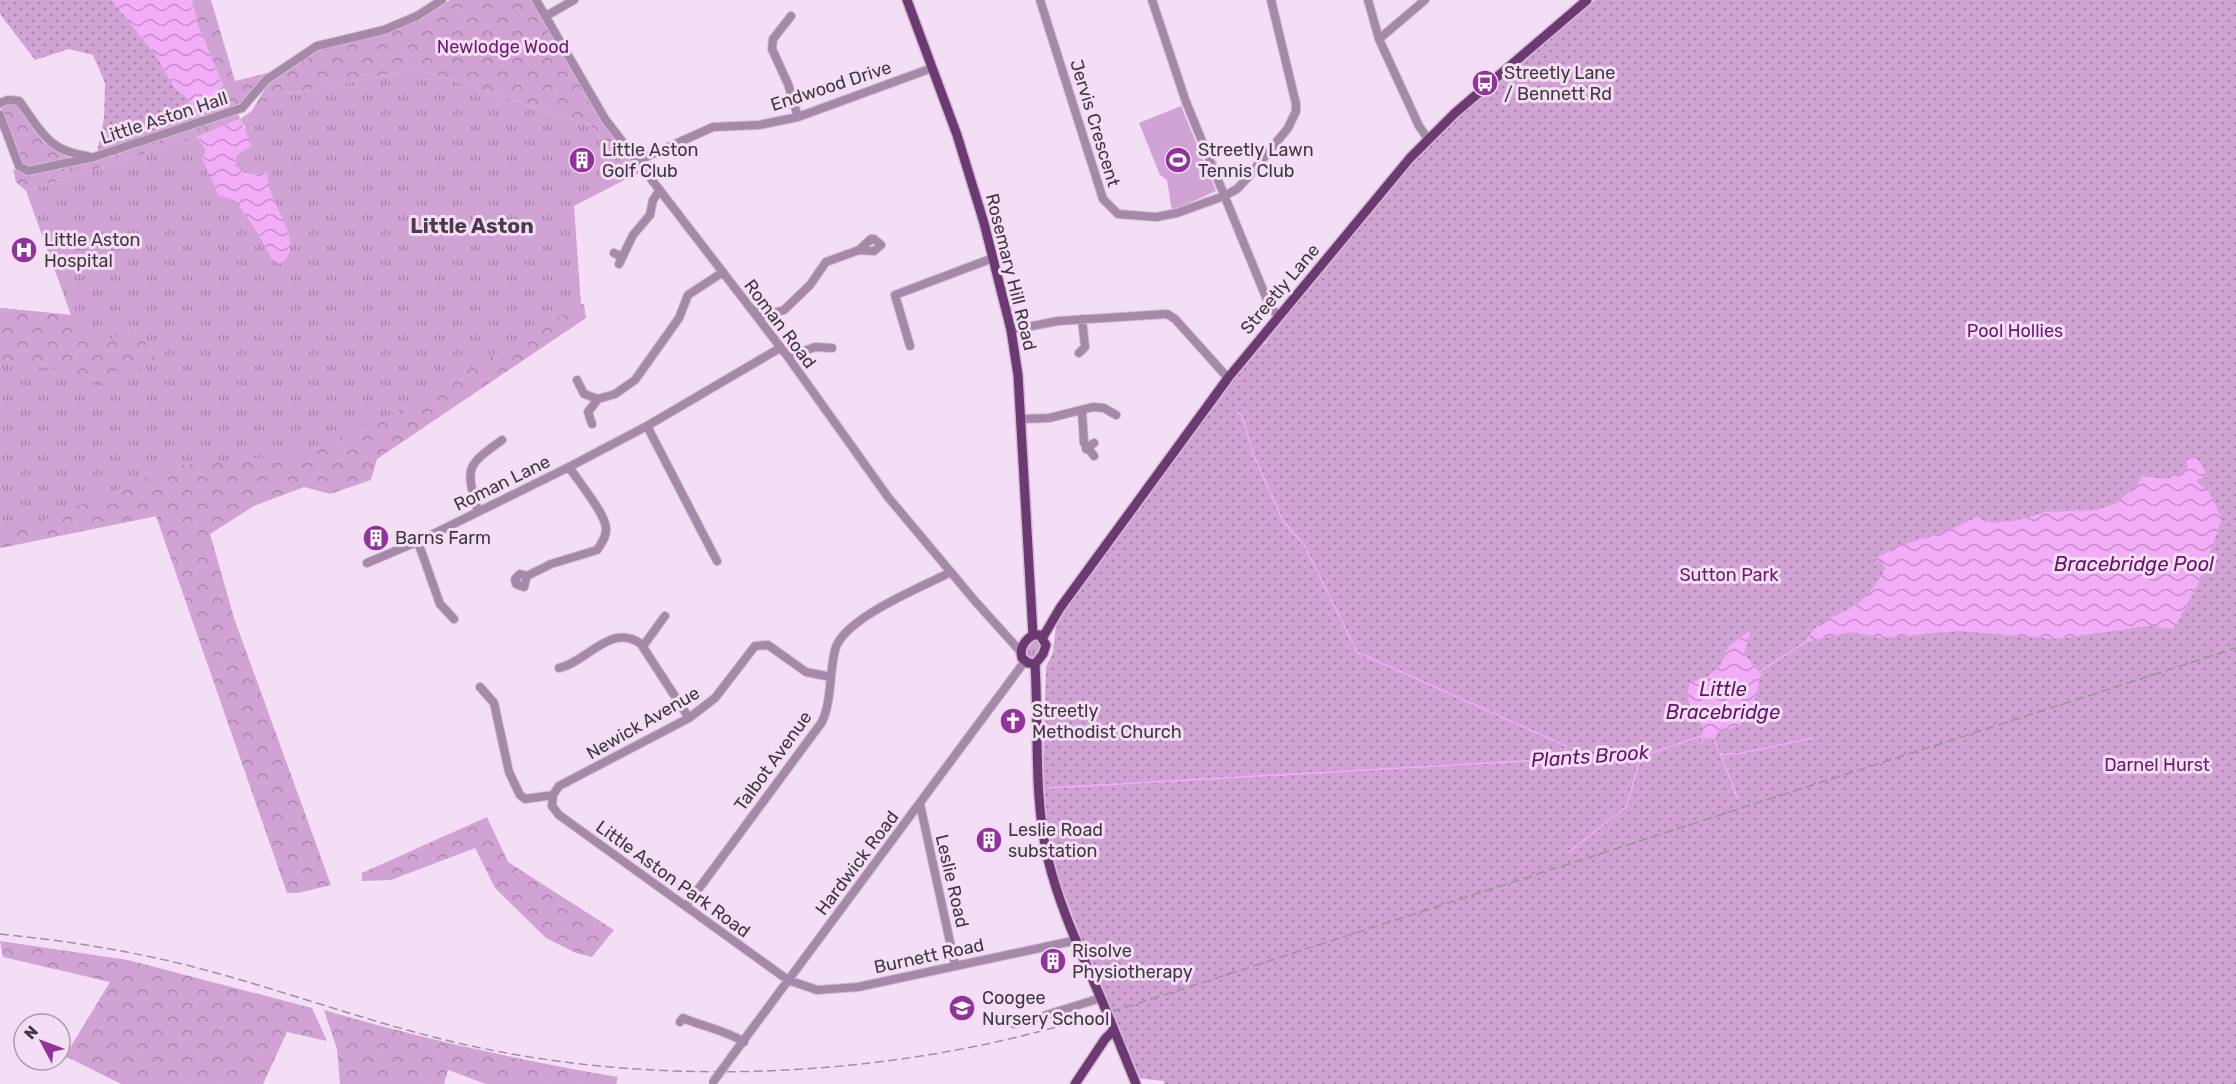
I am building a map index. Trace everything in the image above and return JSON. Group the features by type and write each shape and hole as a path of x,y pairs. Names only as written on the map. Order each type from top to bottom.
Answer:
{"main road":[{"name":"Rosemary Hill Road","path":"907,0 957,135 993,258 1011,330 1021,419 1038,636"},
{"name":"Streetly Lane","path":"1038,636 1228,378 1428,139 1587,0"},
{"path":"1035,664 1023,656 1024,643 1038,636 1046,648 1035,664 1038,771 1045,846 1056,886 1136,1084"},
{"path":"1075,1084 1105,1039 1114,1030"}],"street":[{"name":"Little Aston Hall","path":"0,115 19,166 28,171 94,157 242,108 266,80 317,46 384,30 417,16 442,0"},
{"name":"Roman Road","path":"536,0 605,120 788,357 888,497 1023,656"},
{"path":"546,16 574,0"},
{"name":"Jervis Crescent","path":"1040,0 1103,199 1111,208 1127,216 1156,217 1177,213 1237,189 1288,128 1296,111 1296,104 1271,0"},
{"path":"1152,0 1186,102 1270,307 1279,316"},
{"path":"1368,0 1379,39 1419,126 1428,139"},
{"path":"1379,39 1425,0"},
{"path":"791,16 783,31 773,39 772,49 788,84 798,117"},
{"name":"Endwood Drive","path":"637,160 712,128 759,125 798,117 932,68"},
{"name":"Little Aston Hall","path":"0,103 8,100 19,101 44,138 71,154 94,157"},
{"path":"614,253 620,260 633,235 650,215 653,200 660,190"},
{"path":"746,305 762,316 784,310 810,285 826,262 859,250"},
{"path":"910,346 895,295 993,258"},
{"path":"592,424 588,412 598,399 615,394 635,380 679,318 688,295 723,272"},
{"path":"1011,330 1082,319 1167,314 1175,319 1228,378"},
{"path":"1079,353 1085,348 1082,319"},
{"path":"788,357 815,347 832,348"},
{"name":"Roman Lane","path":"367,563 418,542 569,467 647,426 780,348"},
{"path":"577,380 584,394 598,399"},
{"path":"1021,419 1049,418 1093,407 1113,410"},
{"path":"1082,411 1086,449 1094,456"},
{"path":"647,426 717,561"},
{"path":"478,511 469,473 472,462 502,440"},
{"path":"1086,449 1094,443"},
{"path":"527,576 550,564 597,550 605,536 606,528 602,516 569,467"},
{"path":"418,542 440,604 454,619"},
{"name":"Talbot Avenue","path":"686,906 822,722 827,712 836,648 863,616 951,572"},
{"path":"643,646 665,616"},
{"path":"559,668 576,662 616,637 630,637 643,646 689,718"},
{"name":"Newick Avenue","path":"553,795 559,786 689,718 715,698 754,646 768,645 806,672 831,677"},
{"name":"Hardwick Road","path":"713,1083 920,804 1023,656"},
{"path":"480,687 494,703 505,758 520,795 525,799 553,795"},
{"name":"Little Aston Park Road","path":"553,795 552,806 559,815 788,980"},
{"name":"Leslie Road","path":"920,804 955,965"},
{"name":"Burnett Road","path":"788,980 817,990 858,987 1077,940"},
{"path":"1014,1024 1103,1003"},
{"path":"680,1022 683,1018 703,1027 718,1029 744,1042"}],"green space":[{"path":"0,0 112,0 155,54 175,88 186,97 199,122 97,154 104,118 105,83 93,55 69,49 35,60 0,14"},
{"path":"192,0 211,0 235,81 271,72 242,106 206,119 209,103 223,85 198,26"},
{"name":"Newlodge Wood","path":"450,0 531,0 597,113 641,173 634,175 590,125 416,69 303,92 280,93 250,114 269,82 321,49 388,33 421,18"},
{"name":"Sutton Park","path":"1595,0 2236,0 2236,1084 1164,1084 1164,1081 1136,1078 1060,883 1046,827 1043,768 1046,667 1053,652 1056,625 1063,611 1133,517 1177,451 1262,344 1267,343 1266,340 1285,314 1413,161 1458,117"},
{"name":"Little Aston Golf Club","path":"416,69 590,125 634,175 574,206 581,304 565,330 376,459 156,516 0,548 0,308 71,315 26,191 197,137 206,150 203,160 206,166 247,216 274,263 285,225 267,187 266,172 249,174 235,166 236,156 243,149 245,127 240,119 279,93 303,92"},
{"path":"11,102 19,104 43,142 69,158 29,167 21,162 0,107"},
{"name":"Streetly Lawn Tennis Club","path":"1181,106 1216,191 1172,211 1167,180 1160,175 1139,123"},
{"path":"238,113 240,119 197,137 26,191 16,182 13,169 27,173"},
{"path":"584,304 586,318 377,459 371,480 330,494 304,487 254,506 210,534 234,618 331,885 298,893 287,893 156,516 0,548 0,533 19,530 174,466 303,454 388,416"},
{"path":"0,308 71,315 104,342 129,330 144,340 155,359 140,370 117,370 102,385 63,371 0,360"},
{"path":"1035,639 1041,641 1042,648 1031,660 1026,657 1025,650"},
{"path":"487,817 508,862 614,930 592,957 576,953 546,938 495,888 475,848 391,880 362,881 362,873"},
{"path":"0,941 128,960 312,1008 327,1041 287,1032 263,1084 121,1084 72,1060 72,1044 110,982 3,957"},
{"path":"324,1010 470,1048 618,1077 616,1084 486,1084 448,1070 444,1084 340,1084 337,1049"}],"water":[{"path":"112,0 192,0 198,26 223,85 215,101 209,103 206,119 199,122 186,97 175,88 155,54"},
{"path":"240,119 252,146 236,155 235,166 249,175 266,172 268,175 273,198 289,234 288,255 280,264 274,263 258,233 235,200 218,195 203,160 206,150 197,137"},
{"name":"Bracebridge Pool","path":"2197,458 2208,476 2196,480 2210,493 2222,519 2199,582 2174,629 2149,626 2055,639 1958,631 1882,638 1851,632 1806,642 1809,635 1819,625 1862,600 1879,580 1885,568 1881,561 1856,567 1868,564 1897,546 1943,533 1977,517 1992,523 2023,519 2045,512 2096,510 2115,504 2137,485 2142,476 2166,479 2187,471 2187,460"},
{"name":"Little Bracebridge","path":"1751,630 1744,654 1761,674 1751,712 1741,724 1719,731 1714,739 1705,738 1702,732 1705,729 1693,713 1689,702 1690,683 1708,676 1720,666 1729,646"}],"waterway":[{"path":"1237,411 1242,416 1254,456 1283,521 1304,545 1357,652 1566,746 1566,760"},
{"name":"Plants Brook","path":"1760,671 1806,642"},
{"name":"Plants Brook","path":"1048,788 1649,754 1704,735"},
{"name":"Plants Brook","path":"1701,745 1703,737"},
{"path":"1721,754 1738,754 1812,738"},
{"path":"1714,739 1718,749"},
{"path":"1720,753 1738,799"},
{"path":"1569,852 1627,806 1641,755"}],"railway":[{"path":"0,934 89,945 156,958 213,972 458,1043 584,1064 648,1070 712,1072 841,1066 904,1059 1010,1039 1136,1004 2236,648"}],"place":[{"name":"Streetly Lane / Bennett Rd","path":"1485,83"},
{"name":"Little Aston Golf Club","path":"582,160"},
{"name":"Streetly Lawn Tennis Club","path":"1178,160"},
{"name":"Little Aston Hospital","path":"24,250"},
{"name":"Barns Farm","path":"376,538"},
{"name":"Streetly Methodist Church","path":"1013,721"},
{"name":"Leslie Road substation","path":"989,840"},
{"name":"Risolve Physiotherapy","path":"1053,961"},
{"name":"Coogee Nursery School","path":"962,1008"}],"district":[{"name":"Little Aston","path":"472,226"}],"park label":[{"name":"Pool Hollies","path":"2015,331"},
{"name":"Darnel Hurst","path":"2157,765"}]}
